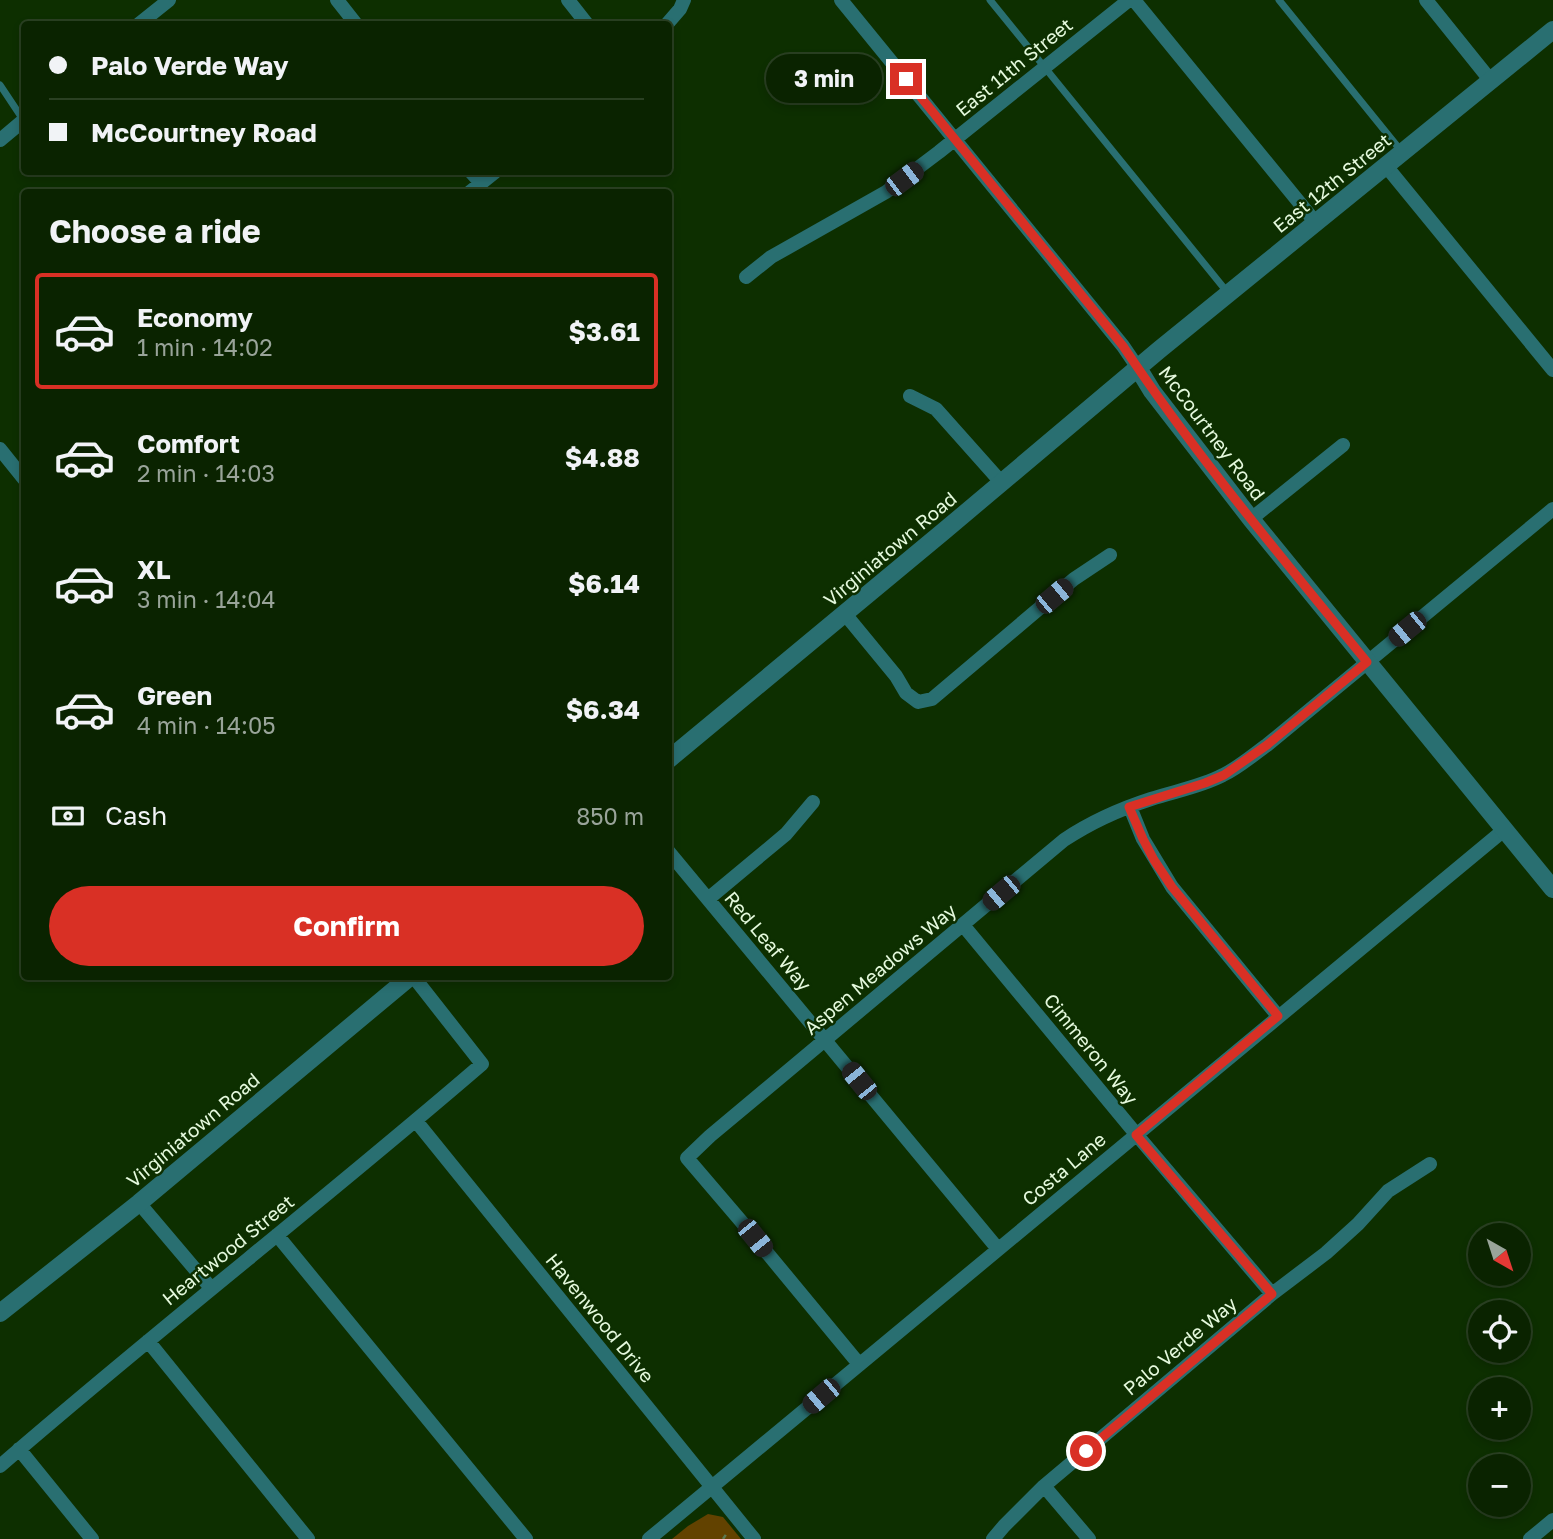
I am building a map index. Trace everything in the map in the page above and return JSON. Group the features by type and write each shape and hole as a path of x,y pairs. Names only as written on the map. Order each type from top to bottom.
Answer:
{"street":[{"path":"143,21 169,0"},
{"path":"337,0 354,21"},
{"path":"568,0 585,21"},
{"path":"670,21 684,0"},
{"name":"McCourtney Road","path":"841,0 1123,346 1152,390 1251,519 1553,889"},
{"path":"1131,0 1316,223"},
{"name":"East 11th Street","path":"746,277 771,257 872,201 1131,0"},
{"path":"1426,0 1491,81"},
{"name":"East 12th Street","path":"1138,368 1553,30"},
{"path":"0,140 21,122"},
{"path":"1386,166 1553,370"},
{"name":"Virginiatown Road","path":"672,757 1138,368"},
{"path":"910,396 936,409 1001,482"},
{"path":"1251,519 1343,445"},
{"path":"0,449 21,475"},
{"name":"Aspen Meadows Way","path":"859,1364 687,1158 1064,840 1083,827 1129,807 1224,775 1267,745 1553,509"},
{"path":"845,614 906,693 918,702 932,699 1074,579 1110,555"},
{"path":"708,899 786,834 813,802"},
{"path":"1129,807 1154,860 1172,887 1278,1016"},
{"name":"Costa Lane","path":"649,1539 1504,830"},
{"name":"Red Leaf Way","path":"672,856 998,1250"},
{"name":"Cimmeron Way","path":"963,925 1136,1135 1272,1294"},
{"name":"Virginiatown Road","path":"0,1314 139,1203 407,980"},
{"name":"Heartwood Street","path":"0,1466 482,1064 415,980"},
{"name":"Havenwood Drive","path":"416,1121 754,1539"},
{"name":"Palo Verde Way","path":"993,1539 1044,1486 1272,1294 1326,1253 1358,1224 1388,1191 1430,1164"},
{"path":"139,1203 211,1288"},
{"path":"277,1236 526,1539"},
{"path":"148,1340 308,1539"},
{"path":"19,1449 92,1539"},
{"path":"1044,1486 1089,1539"},
{"path":"1530,1539 1553,1520"}],"lane":[{"path":"990,0 1229,294"},
{"path":"1279,0 1402,152"},
{"path":"0,85 21,116"}],"path":[{"path":"723,1539 727,1533"}],"shaded area":[{"path":"708,1514 723,1517 741,1539 672,1539 688,1526"}],"route":[{"path":"906,79 1123,346 1152,390 1251,519 1367,662 1267,745 1224,775 1129,807 1154,860 1172,887 1278,1016 1136,1135 1272,1294 1086,1451"}]}
